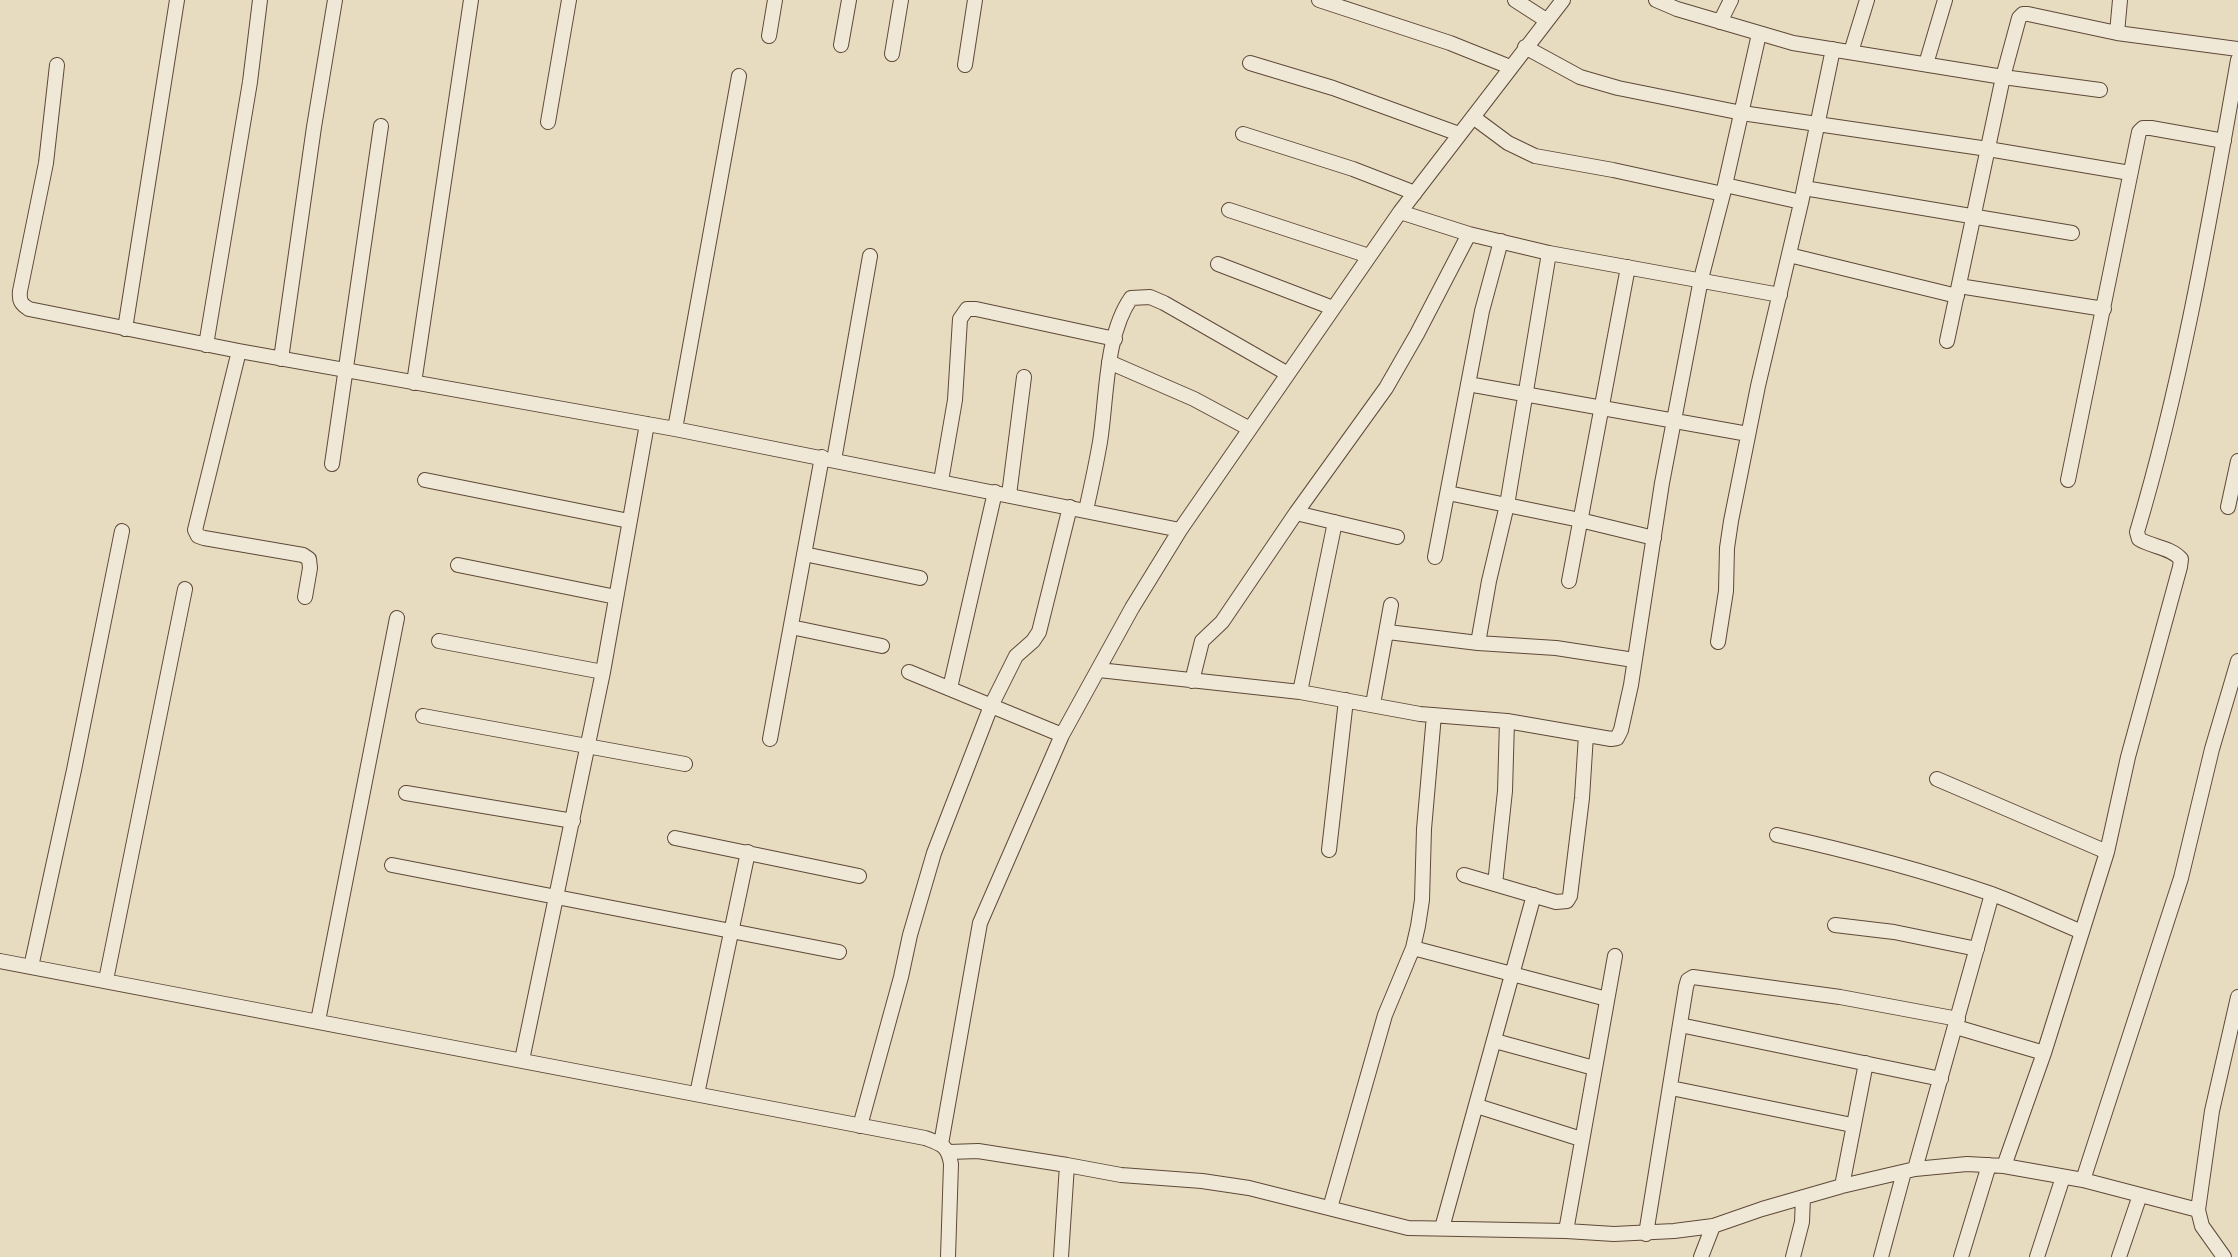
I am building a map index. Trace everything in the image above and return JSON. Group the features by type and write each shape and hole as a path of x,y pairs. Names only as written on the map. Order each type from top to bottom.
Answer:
{"street":[{"path":"125,329 177,0"},
{"path":"206,345 250,82 260,0"},
{"path":"281,359 314,127 335,0"},
{"path":"414,383 471,0"},
{"path":"548,122 570,0"},
{"path":"769,36 775,0"},
{"path":"841,45 849,0"},
{"path":"892,54 901,0"},
{"path":"965,65 975,0"},
{"path":"1319,0 1450,43 1510,67"},
{"path":"1515,0 1546,20"},
{"path":"948,1257 951,1164 945,1148 980,923 1062,735 1100,670 1132,608 1180,530 1400,212 1563,0"},
{"path":"1656,0 1677,9 1793,43 2002,77 2100,90"},
{"path":"1720,22 1731,0"},
{"path":"1851,52 1867,0"},
{"path":"1926,64 1945,0"},
{"path":"2028,14 2032,0"},
{"path":"2117,33 2120,0"},
{"path":"1947,341 2002,77 2019,18 2023,14 2028,14 2117,33 2238,49"},
{"path":"1100,670 1300,692 1419,714 1507,721 1611,739 1617,738 1631,685 1662,483 1701,279 1724,190 1759,34"},
{"path":"1526,47 1595,83 1742,113 1988,149 2130,173"},
{"path":"1718,642 1726,591 1727,548 1731,521 1758,386 1790,255 1833,49"},
{"path":"2004,1166 2044,1053 2107,852 2127,757 2181,567 2181,559 2175,553 2145,543 2139,539 2137,532 2155,471 2177,378 2238,60"},
{"path":"1250,63 1333,88 1459,134"},
{"path":"57,65 46,163 19,300 29,309 281,359 675,429 1180,530"},
{"path":"675,429 739,75"},
{"path":"1473,117 1508,143 1535,156 1724,190 1803,195 1974,217 2072,233"},
{"path":"332,464 381,126"},
{"path":"2068,480 2137,138 2143,128 2224,141"},
{"path":"1243,134 1353,169 1415,193"},
{"path":"1229,210 1369,256"},
{"path":"1400,212 1469,234 1549,253 1780,295"},
{"path":"1192,681 1202,641 1222,622 1296,513 1386,388 1469,234"},
{"path":"1435,557 1482,311 1501,242"},
{"path":"1478,643 1506,505 1549,253"},
{"path":"1790,255 1958,291 2104,309"},
{"path":"770,739 804,554 828,459 870,256"},
{"path":"1218,264 1333,308"},
{"path":"1569,581 1628,267"},
{"path":"1086,510 1100,442 1109,362 1125,307 1131,298 1150,297 1164,303 1288,374"},
{"path":"941,481 955,400 960,319 967,309 1115,339"},
{"path":"239,351 195,530 198,536 204,538 303,555 309,559 310,568 305,597"},
{"path":"1109,362 1194,399 1250,429"},
{"path":"1009,495 1024,377"},
{"path":"1468,384 1748,434"},
{"path":"522,1060 603,672 647,424"},
{"path":"2228,507 2238,461"},
{"path":"425,480 629,521"},
{"path":"950,688 995,492"},
{"path":"1448,493 1654,538"},
{"path":"860,1126 934,853 992,706 1016,656 1033,641 1039,632 1070,507"},
{"path":"1296,513 1397,537"},
{"path":"1300,692 1335,522"},
{"path":"31,967 74,770 122,531"},
{"path":"804,554 920,578"},
{"path":"458,565 616,597"},
{"path":"106,980 185,589"},
{"path":"1373,704 1388,632 1391,605"},
{"path":"318,1021 397,618"},
{"path":"790,627 882,646"},
{"path":"1388,632 1478,643 1556,648 1634,660"},
{"path":"439,641 603,672"},
{"path":"2083,1180 2181,878 2212,749 2238,661"},
{"path":"909,672 1062,735"},
{"path":"1329,850 1346,700"},
{"path":"1330,1208 1385,1015 1413,948 1422,900 1422,851 1434,715"},
{"path":"423,716 685,764"},
{"path":"1495,884 1505,792 1507,721"},
{"path":"1464,875 1562,903 1567,901 1570,896 1582,798 1586,735"},
{"path":"1937,779 2107,852"},
{"path":"406,793 573,821"},
{"path":"1777,835 1862,854 1992,894 2082,932"},
{"path":"675,838 859,876"},
{"path":"697,1094 748,852"},
{"path":"392,865 839,952"},
{"path":"1881,1257 1941,1079 1992,894"},
{"path":"1442,1228 1534,895"},
{"path":"1835,925 1894,932 1977,949"},
{"path":"1413,948 1607,999"},
{"path":"1566,1231 1593,1068 1615,956"},
{"path":"0,961 925,1138 945,1148 978,1151 1121,1175 1202,1181 1249,1188 1408,1228 1646,1234 1713,1226 1842,1186 1909,1171 1967,1164 2004,1166 2083,1180 2198,1210"},
{"path":"1646,1234 1686,987 1688,980 1693,976 1763,988 1840,996 1957,1023 2044,1053"},
{"path":"2224,1257 2202,1226 2198,1210 2212,1111 2234,1041 2238,997"},
{"path":"1680,1025 1941,1079"},
{"path":"1495,1041 1593,1068"},
{"path":"1842,1186 1852,1125 1866,1063"},
{"path":"1671,1088 1852,1125"},
{"path":"1477,1106 1581,1139"},
{"path":"1061,1257 1067,1165"},
{"path":"1961,1257 1989,1165"},
{"path":"2037,1257 2063,1177"},
{"path":"2119,1257 2140,1194"},
{"path":"1793,1257 1802,1222 1803,1197"},
{"path":"1701,1257 1713,1226"}]}
